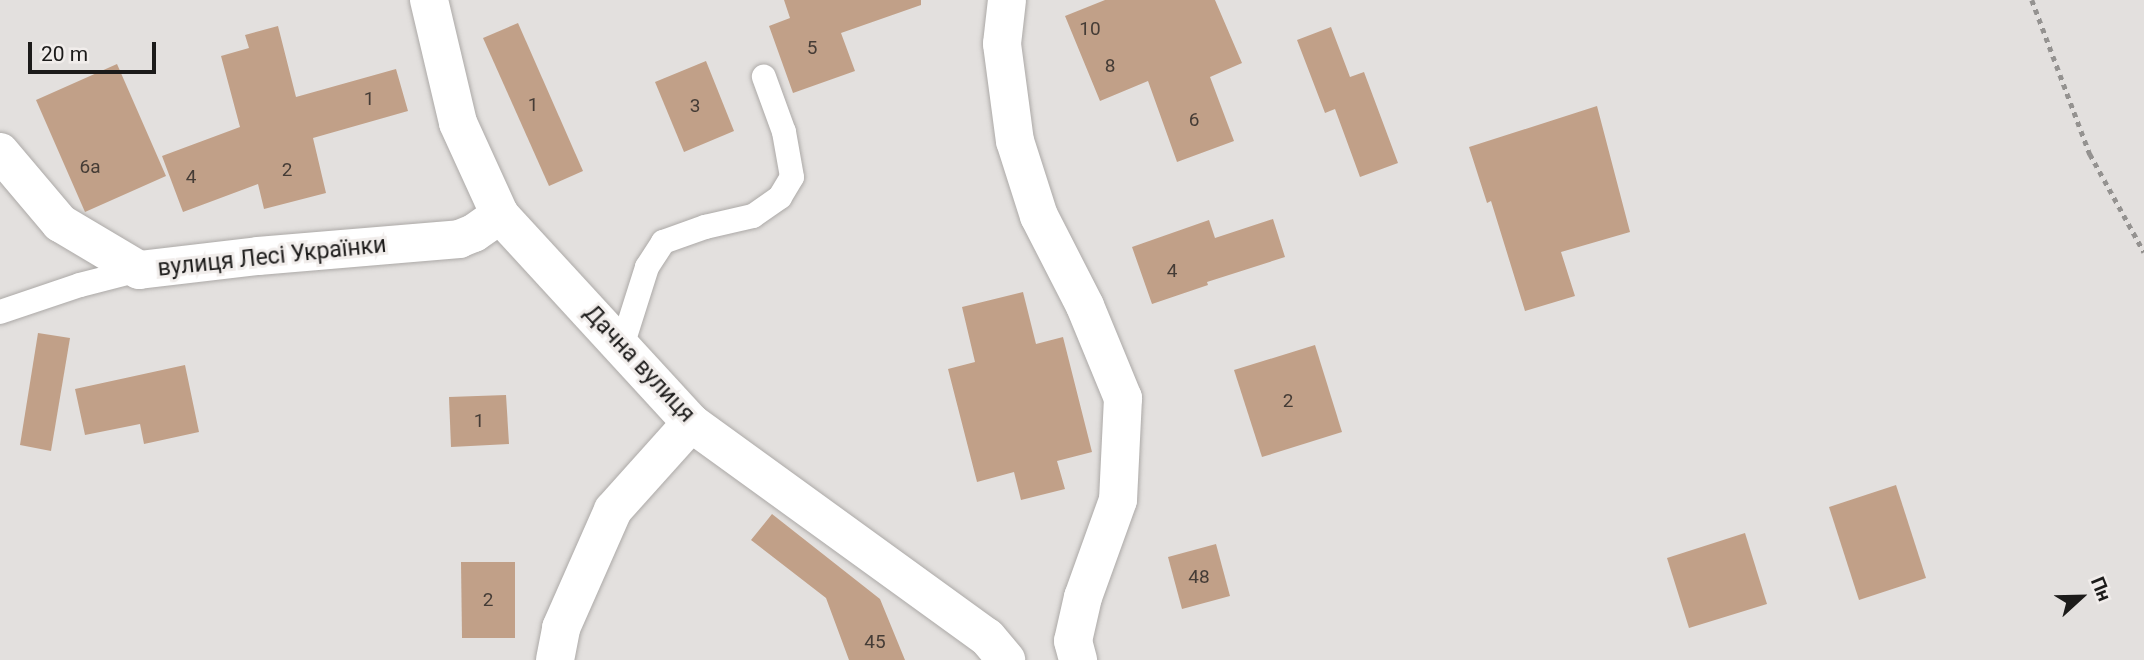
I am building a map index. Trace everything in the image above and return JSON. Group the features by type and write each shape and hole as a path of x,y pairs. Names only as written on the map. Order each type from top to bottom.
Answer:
{"street":[{"name":"Дачна вулиця","path":"429,0 458,122 499,215 691,423 987,637 1006,660"},
{"path":"1007,0 1002,44 1014,141 1039,216 1085,306 1123,398 1118,500 1083,597 1073,641 1078,660"},
{"name":"вулиця Лесі Українки","path":"0,152 60,223 139,270 258,256 459,239 474,233 499,215"},
{"path":"555,660 561,628 613,510 691,423"}],"lane":[{"path":"622,346 647,267 663,242 705,227 753,216 780,197 792,177 784,132 764,77"},
{"path":"0,312 80,285 139,270"}],"path":[{"path":"2032,0 2090,154 2144,252"}],"building":[{"path":"784,0 921,0 921,5 841,33 855,71 793,93 769,26 790,18"},
{"path":"1105,0 1215,0 1242,63 1210,77 1234,141 1177,162 1148,81 1100,101 1065,16"},
{"path":"518,23 583,171 549,186 483,38"},
{"path":"278,26 296,97 396,69 408,111 313,138 326,193 264,209 258,184 183,212 162,156 240,127 221,56 249,48 245,35"},
{"path":"1331,27 1350,77 1364,72 1398,163 1360,177 1335,109 1325,113 1297,40"},
{"path":"706,61 734,131 684,152 655,82"},
{"path":"117,64 166,176 85,212 36,100"},
{"path":"1597,106 1630,232 1561,252 1575,296 1525,311 1491,201 1487,203 1469,147"},
{"path":"1273,219 1285,257 1207,282 1208,285 1152,304 1132,247 1209,220 1215,238"},
{"path":"1023,292 1036,344 1063,337 1092,452 1057,461 1065,489 1021,500 1014,472 977,482 948,369 975,362 962,307"},
{"path":"38,333 70,338 51,451 20,445"},
{"path":"1315,345 1342,432 1262,457 1234,370"},
{"path":"185,365 199,432 144,444 140,424 85,435 75,389"},
{"path":"506,395 509,444 451,447 449,397"},
{"path":"1896,485 1926,578 1859,600 1829,507"},
{"path":"772,514 880,599 905,660 849,660 826,598 751,540"},
{"path":"1745,533 1767,604 1689,628 1667,558"},
{"path":"1216,544 1230,596 1182,609 1168,557"},
{"path":"461,562 515,562 515,638 462,638"}]}
